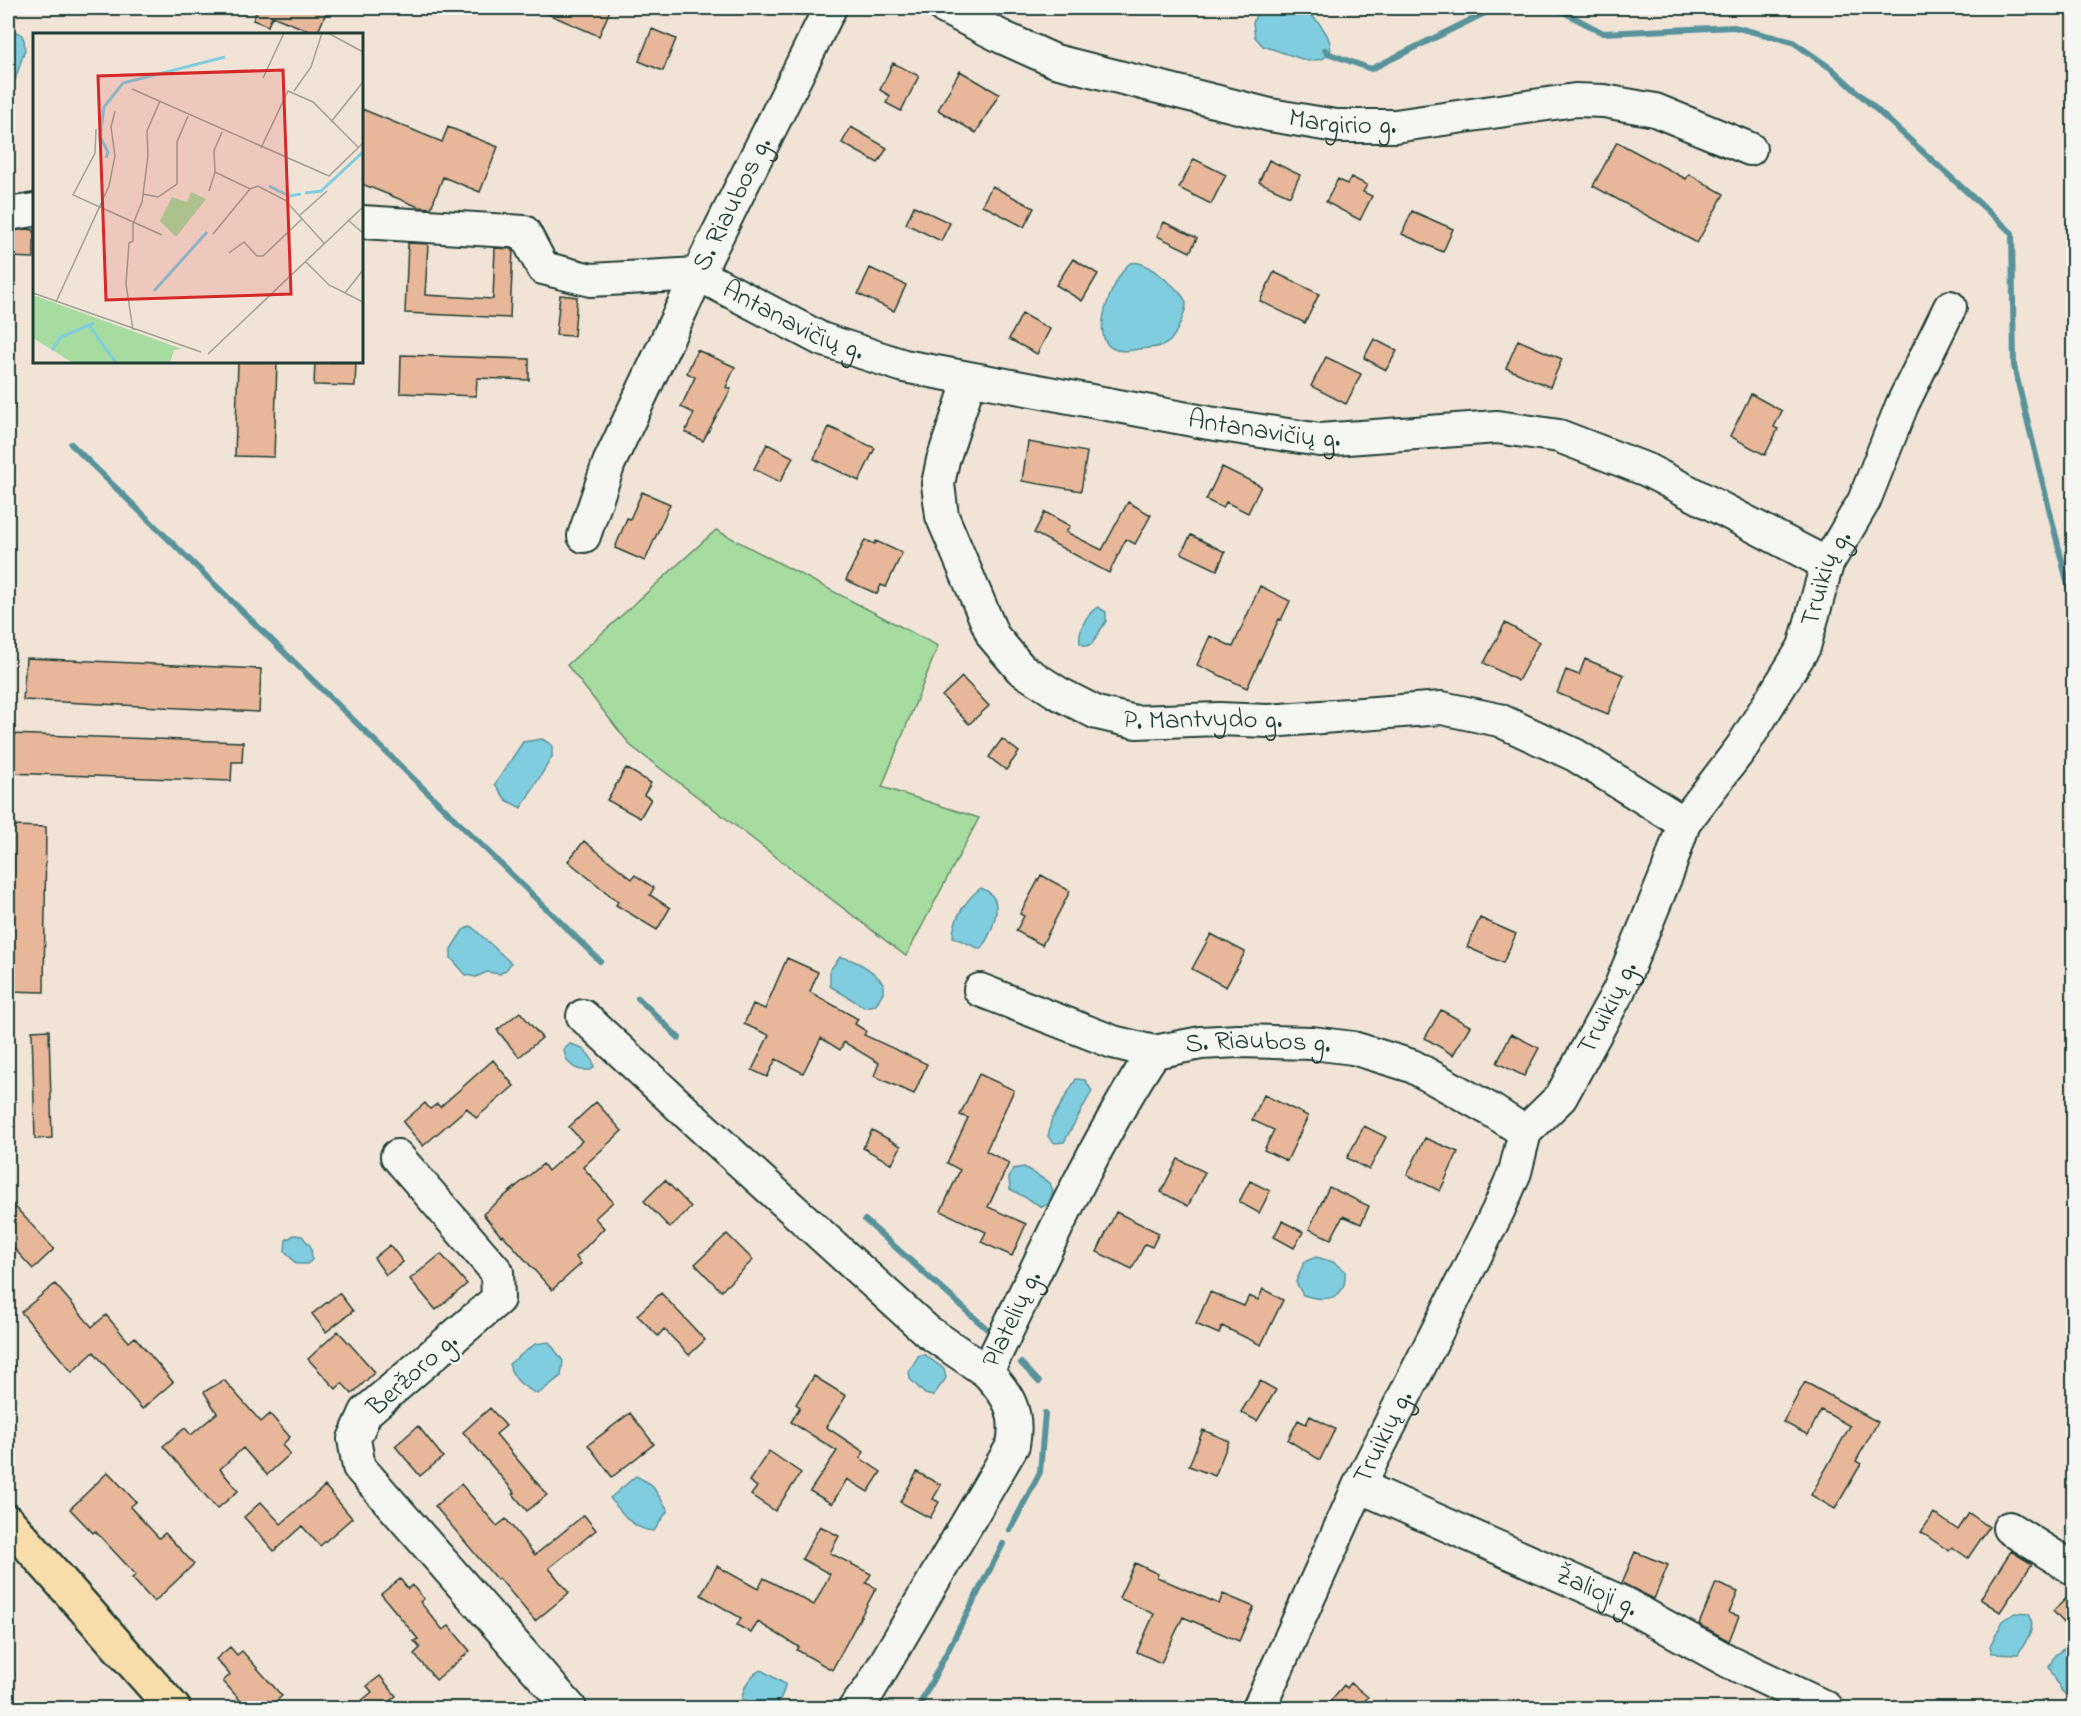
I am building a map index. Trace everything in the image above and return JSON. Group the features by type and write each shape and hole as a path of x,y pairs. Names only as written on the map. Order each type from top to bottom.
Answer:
{"main road":[{"path":"8,1522 173,1708"}],"street":[{"name":"S. Riaubos g.","path":"584,536 609,463 698,274 830,8"},
{"name":"Margirio g.","path":"945,8 1055,61 1270,115 1336,126 1395,126 1575,100 1604,101 1656,110 1750,149"},
{"path":"8,214 33,210"},
{"path":"363,222 524,232 543,268 591,280 698,274"},
{"name":"Antanavičių g.","path":"698,274 821,339 904,366 970,379 1209,423 1320,440 1497,427 1558,436 1647,470 1827,564"},
{"name":"Truikių g.","path":"1258,1708 1359,1486 1498,1210 1515,1172 1525,1132 1561,1097 1619,990 1668,870 1684,823 1742,747 1804,647 1827,564 1864,501 1902,405 1950,307"},
{"name":"P. Mantvydo g.","path":"970,379 943,460 938,484 942,516 993,636 1021,669 1058,693 1097,713 1136,722 1219,719 1268,721 1442,708 1499,720 1575,755 1684,823"},
{"name":"S. Riaubos g.","path":"980,990 1113,1042 1154,1052 1201,1043 1238,1041 1312,1043 1353,1048 1412,1066 1491,1110 1525,1132"},
{"path":"584,1016 701,1126 927,1331 987,1372"},
{"name":"Platelių g.","path":"855,1708 876,1678 1012,1445 1016,1429 1015,1414 1005,1392 987,1372 1097,1149 1128,1091 1154,1052"},
{"name":"Beržoro g.","path":"397,1156 497,1272 498,1299 366,1412 354,1439 358,1467 570,1708"},
{"name":"Žalioji g.","path":"1359,1486 1623,1603 1728,1661 1827,1708"},
{"path":"2009,1528 2073,1569"}],"green space":[{"path":"716,530 938,646 882,787 979,818 906,956 631,746 567,665"}],"water":[{"path":"1264,8 1300,8 1306,11 1326,34 1330,54 1322,59 1308,61 1263,46 1255,37 1253,23 1256,15"},
{"path":"8,29 21,34 25,49 15,80 8,86"},
{"path":"1130,263 1139,263 1151,269 1174,287 1184,299 1186,304 1179,326 1172,338 1163,345 1122,351 1115,350 1105,341 1103,319 1106,305 1117,280"},
{"path":"1098,607 1106,612 1106,621 1092,644 1086,646 1080,643 1082,627 1090,613"},
{"path":"542,739 552,745 552,757 521,808 506,800 495,784 523,742"},
{"path":"981,888 992,895 996,910 990,934 980,949 953,937 955,923 962,909"},
{"path":"471,926 511,963 500,974 487,972 476,977 466,975 451,958 451,949 463,930"},
{"path":"840,957 864,966 883,983 883,992 876,1005 864,1007 830,986 830,970"},
{"path":"570,1044 589,1055 594,1067 591,1070 581,1070 569,1063 564,1049"},
{"path":"1076,1079 1085,1080 1092,1091 1064,1142 1055,1143 1048,1137 1051,1121"},
{"path":"1024,1167 1050,1183 1053,1192 1048,1204 1042,1207 1010,1189 1009,1178 1013,1169"},
{"path":"294,1235 302,1236 311,1247 312,1260 307,1264 296,1264 285,1251 286,1240"},
{"path":"1316,1257 1333,1262 1345,1271 1345,1281 1339,1294 1327,1298 1303,1295 1296,1282 1304,1262"},
{"path":"549,1342 563,1361 561,1376 538,1394 520,1383 513,1375 509,1364 535,1344"},
{"path":"919,1355 925,1355 944,1369 946,1378 933,1396 925,1394 910,1379 909,1371"},
{"path":"636,1476 651,1484 668,1510 654,1531 634,1524 610,1498"},
{"path":"2015,1613 2029,1614 2032,1625 2027,1640 2018,1654 1992,1653 1990,1646 2003,1621"},
{"path":"2073,1642 2073,1702 2061,1690 2049,1667 2055,1655"},
{"path":"761,1670 785,1684 777,1708 756,1708 742,1699 748,1682"}],"building":[{"path":"253,8 328,8 317,33 272,16 268,26 253,20 257,10"},
{"path":"534,8 611,8 599,36"},
{"path":"652,29 676,39 663,71 639,61"},
{"path":"893,63 919,76 901,111 886,103 890,96 880,90"},
{"path":"960,71 999,94 976,133 938,110"},
{"path":"363,109 442,142 448,127 498,147 480,192 443,177 431,208 419,207 363,184"},
{"path":"851,127 887,148 878,163 842,143"},
{"path":"1617,142 1686,179 1689,174 1724,194 1697,243 1593,186"},
{"path":"1194,159 1226,175 1211,204 1179,188"},
{"path":"1269,160 1300,175 1290,196 1259,182"},
{"path":"1351,177 1367,185 1363,192 1372,196 1360,220 1326,202 1338,179 1347,184"},
{"path":"992,186 1034,208 1024,227 982,205"},
{"path":"914,206 950,223 941,241 906,224"},
{"path":"1412,211 1453,229 1443,252 1402,234"},
{"path":"1164,222 1197,238 1190,252 1157,236"},
{"path":"33,230 33,258 8,257 8,232"},
{"path":"408,243 428,244 425,295 493,299 495,248 513,249 510,318 405,313"},
{"path":"1073,259 1098,274 1082,301 1056,285"},
{"path":"870,268 906,285 894,311 858,294"},
{"path":"1274,272 1319,294 1305,323 1260,301"},
{"path":"560,295 577,297 574,336 556,335"},
{"path":"1022,314 1050,329 1037,354 1009,339"},
{"path":"1374,339 1397,351 1386,370 1364,358"},
{"path":"1518,340 1562,359 1550,387 1506,368"},
{"path":"697,350 735,367 726,387 731,389 703,441 685,432 694,413 681,407 695,377 687,373"},
{"path":"401,355 529,359 529,380 477,378 476,396 400,393"},
{"path":"1326,357 1361,374 1346,404 1311,386"},
{"path":"238,363 277,363 274,457 235,456"},
{"path":"315,363 356,363 355,386 314,385"},
{"path":"1751,394 1782,411 1774,427 1778,429 1765,455 1730,436"},
{"path":"829,427 875,448 859,481 814,459"},
{"path":"1028,442 1087,452 1081,491 1022,481"},
{"path":"767,444 793,457 780,482 754,469"},
{"path":"1222,467 1261,486 1248,513 1226,502 1223,508 1206,500"},
{"path":"642,492 670,504 645,561 615,548 627,518 630,519"},
{"path":"1128,502 1151,515 1135,544 1126,539 1109,573 1034,533 1045,512 1070,526 1066,532 1102,550"},
{"path":"1191,535 1225,552 1217,570 1181,553"},
{"path":"865,540 875,544 876,541 902,553 886,587 881,585 877,594 846,580"},
{"path":"1260,586 1290,601 1281,620 1279,619 1247,688 1197,665 1210,636 1233,647"},
{"path":"1505,623 1539,642 1518,681 1484,663"},
{"path":"26,658 261,669 259,712 23,700"},
{"path":"1585,659 1624,675 1608,714 1557,693 1566,670 1579,675"},
{"path":"962,677 989,706 969,724 942,696"},
{"path":"8,734 243,742 242,762 232,762 231,781 8,773"},
{"path":"1002,739 1019,752 1006,770 989,757"},
{"path":"626,768 651,783 644,795 651,799 640,818 607,800"},
{"path":"8,826 46,827 44,992 8,991"},
{"path":"584,841 632,879 635,875 654,888 650,895 670,908 657,930 616,905 618,902 568,861"},
{"path":"1041,875 1070,891 1042,945 1016,931 1024,916 1020,914"},
{"path":"1480,918 1516,934 1503,963 1467,947"},
{"path":"1211,934 1245,952 1226,987 1192,969"},
{"path":"787,958 818,972 810,992 858,1019 855,1024 866,1031 864,1035 927,1064 914,1094 874,1076 879,1063 844,1042 840,1050 821,1038 803,1073 776,1059 767,1077 752,1070 769,1035 744,1024 753,1004 765,1009"},
{"path":"1441,1010 1470,1026 1453,1055 1425,1038"},
{"path":"520,1012 542,1038 519,1057 497,1030"},
{"path":"49,1030 52,1138 35,1139 32,1031"},
{"path":"1511,1034 1539,1048 1524,1076 1497,1063"},
{"path":"493,1060 514,1086 476,1118 467,1108 423,1146 403,1122 425,1103 430,1109 437,1104 440,1107"},
{"path":"979,1074 1014,1090 986,1151 1009,1163 988,1207 1026,1224 1012,1256 981,1242 986,1232 941,1211 960,1170 947,1163 968,1118 960,1115"},
{"path":"1264,1095 1308,1116 1287,1161 1264,1150 1274,1130 1252,1120"},
{"path":"596,1102 622,1131 583,1167 613,1202 595,1218 604,1228 576,1257 581,1264 552,1290 483,1214 543,1164 548,1171 582,1141 569,1127"},
{"path":"1364,1126 1386,1137 1369,1170 1347,1158"},
{"path":"872,1130 901,1146 892,1164 863,1148"},
{"path":"1425,1138 1458,1152 1440,1191 1407,1175"},
{"path":"1178,1159 1205,1172 1188,1206 1161,1192"},
{"path":"665,1180 691,1207 670,1228 644,1201"},
{"path":"1250,1181 1270,1191 1259,1213 1239,1202"},
{"path":"1329,1187 1369,1206 1361,1224 1343,1216 1331,1239 1309,1229"},
{"path":"8,1199 54,1249 33,1269 8,1242"},
{"path":"1116,1212 1159,1233 1152,1247 1145,1244 1132,1269 1097,1252"},
{"path":"1282,1221 1303,1232 1294,1248 1274,1237"},
{"path":"727,1234 753,1260 721,1291 695,1264"},
{"path":"390,1245 403,1262 386,1275 374,1258"},
{"path":"441,1254 467,1284 436,1310 410,1279"},
{"path":"55,1284 92,1327 106,1315 129,1342 135,1337 173,1382 142,1409 94,1352 72,1372 21,1312"},
{"path":"1263,1289 1283,1300 1261,1345 1222,1326 1219,1334 1196,1324 1210,1292 1244,1306 1249,1296 1258,1300"},
{"path":"339,1293 353,1311 326,1332 312,1314"},
{"path":"661,1293 705,1340 689,1355 664,1329 658,1336 637,1315"},
{"path":"338,1331 375,1372 352,1394 342,1383 336,1389 308,1359"},
{"path":"814,1376 846,1396 826,1427 864,1452 860,1458 881,1472 868,1492 847,1479 832,1504 810,1491 837,1451 791,1422 800,1407 796,1404"},
{"path":"224,1380 261,1422 270,1414 290,1437 282,1445 290,1454 267,1475 243,1448 220,1469 238,1491 217,1509 163,1446 185,1428 191,1435 217,1413 204,1392"},
{"path":"1260,1381 1276,1390 1257,1421 1241,1412"},
{"path":"1805,1382 1878,1422 1856,1461 1861,1464 1835,1509 1811,1495 1850,1426 1821,1410 1808,1435 1783,1422"},
{"path":"490,1408 506,1426 496,1434 547,1495 527,1511 513,1494 515,1493 463,1432"},
{"path":"630,1413 654,1444 612,1477 588,1445"},
{"path":"1310,1416 1335,1429 1320,1460 1288,1440 1298,1420 1306,1424"},
{"path":"418,1426 443,1457 420,1476 395,1446"},
{"path":"1203,1430 1229,1441 1215,1476 1189,1466"},
{"path":"769,1451 801,1473 775,1511 751,1495 757,1487 749,1481"},
{"path":"108,1472 136,1502 130,1507 159,1538 165,1533 194,1564 154,1602 132,1578 136,1575 95,1531 93,1533 70,1509"},
{"path":"917,1472 941,1485 933,1499 939,1502 930,1518 900,1502"},
{"path":"461,1484 497,1526 506,1519 535,1555 584,1515 596,1530 549,1568 569,1593 535,1621 435,1506"},
{"path":"325,1486 352,1518 320,1546 302,1526 274,1551 244,1517 261,1502 281,1524"},
{"path":"1934,1513 1958,1530 1969,1513 1989,1527 1968,1558 1952,1547 1949,1551 1921,1532"},
{"path":"820,1526 839,1536 830,1553 871,1574 866,1583 876,1588 832,1670 797,1650 799,1647 758,1622 751,1633 737,1625 741,1618 701,1595 717,1566 758,1589 764,1578 814,1605 830,1574 802,1559"},
{"path":"2011,1551 2032,1564 2000,1612 1980,1599"},
{"path":"1635,1552 1668,1565 1654,1599 1622,1583"},
{"path":"1135,1563 1158,1574 1157,1577 1219,1604 1223,1594 1254,1607 1239,1641 1183,1617 1161,1663 1137,1652 1154,1614 1119,1598"},
{"path":"400,1579 408,1589 412,1585 424,1599 420,1602 443,1630 449,1626 470,1651 436,1680 414,1654 420,1648 414,1641 418,1639 381,1594"},
{"path":"1716,1583 1738,1592 1729,1613 1739,1616 1729,1641 1699,1624"},
{"path":"2073,1592 2073,1614 2064,1623 2053,1611"},
{"path":"230,1647 237,1655 242,1651 282,1696 276,1701 282,1708 247,1708 223,1681 230,1675 216,1659"},
{"path":"380,1676 396,1696 381,1708 353,1708 372,1692 367,1686"},
{"path":"1351,1683 1368,1697 1359,1708 1324,1708 1344,1685 1347,1688"}],"waterway":[{"path":"1325,50 1371,69 1495,8"},
{"path":"1556,8 1603,33 1734,27 1793,42 1832,69 2012,233 2014,366 2074,610"},
{"path":"71,444 600,961"},
{"path":"638,998 679,1038"},
{"path":"865,1220 987,1329"},
{"path":"1021,1363 1039,1382"},
{"path":"1010,1530 1040,1472 1045,1413"},
{"path":"918,1708 1003,1544"}]}
